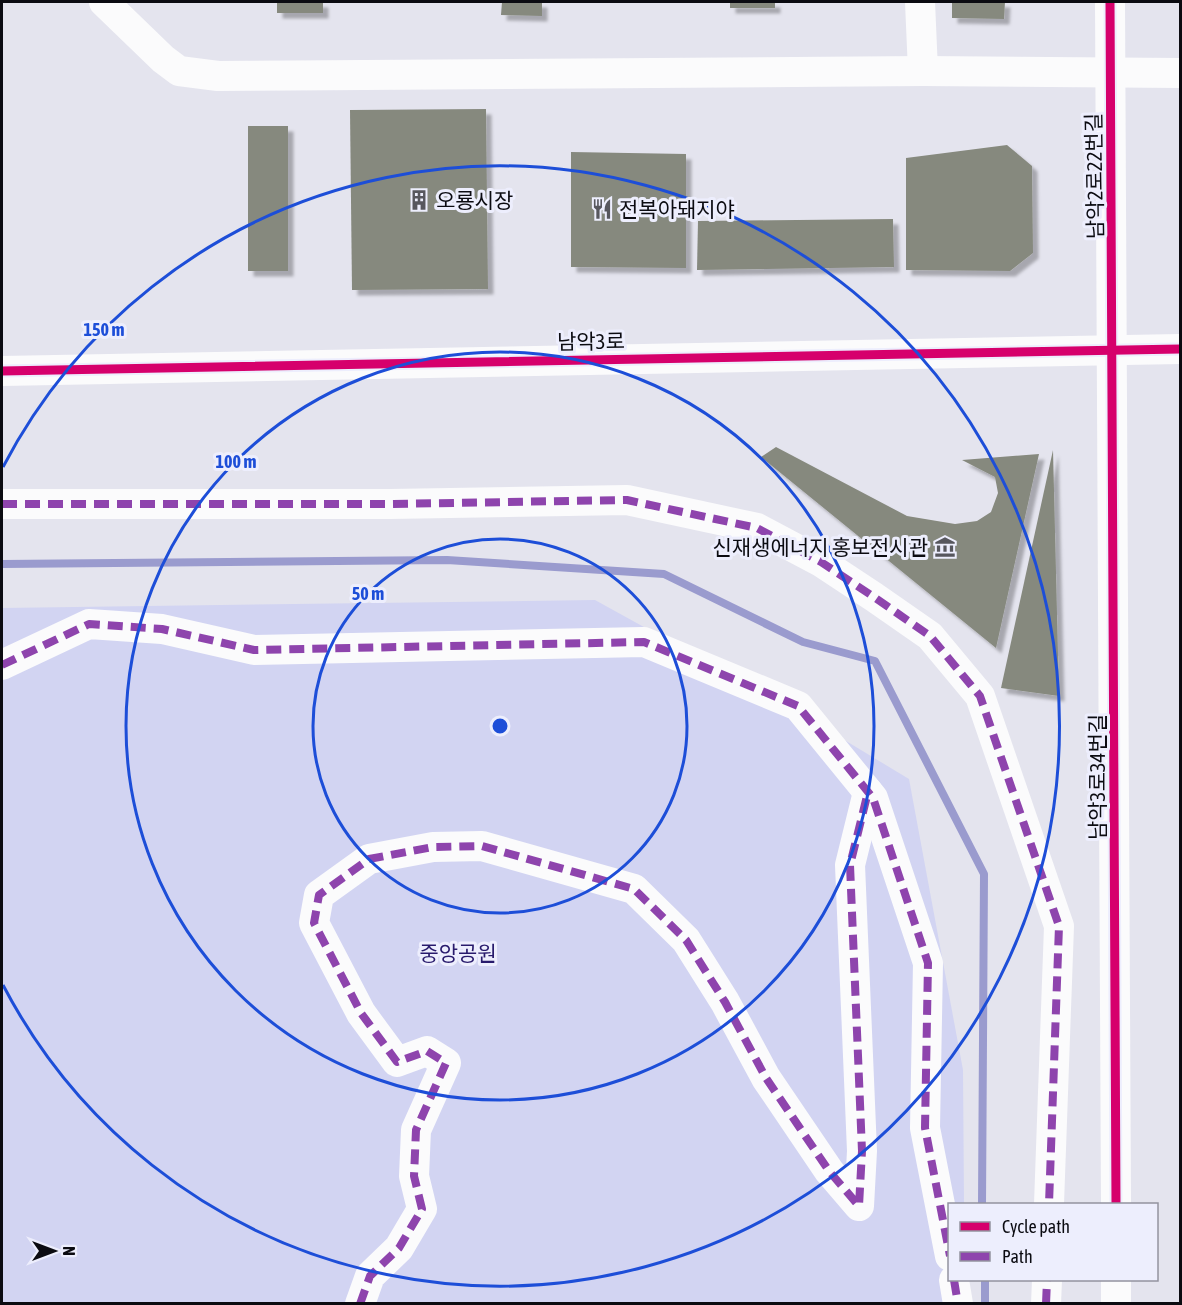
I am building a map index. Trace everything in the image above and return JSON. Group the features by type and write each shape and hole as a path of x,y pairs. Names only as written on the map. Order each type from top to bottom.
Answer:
{"street":[{"path":"104,2 163,59 179,71 193,75 923,71 1180,73"},
{"path":"920,2 923,71"},
{"name":"남악2로22번길","path":"1110,2 1114,350"},
{"name":"남악3로","path":"2,371 1180,349"},
{"name":"남악3로34번길","path":"1114,350 1116,1203"},
{"path":"2,504 390,504 627,500 757,528 821,562 856,585 930,636 980,696 1059,926 1050,1203"},
{"path":"2,665 89,624 162,629 254,650 644,642 798,706 873,798 928,963 925,1128 948,1246"},
{"path":"360,1304 370,1276 399,1248 422,1209 414,1176 416,1130 446,1064 427,1052 397,1062 361,1013 314,923 319,895 369,859 433,847 462,846 482,846 634,890 686,940 725,1002 766,1078 829,1171 859,1206 862,1151 850,865 868,792"},
{"path":"954,1281 958,1304"},
{"path":"1046,1304 1047,1281"},
{"path":"1116,1281 1116,1304"}],"green space":[{"name":"중앙공원","path":"595,600 798,712 909,779 963,1070 964,1203 948,1203 948,1281 961,1281 964,1303 2,1303 2,608"}],"building":[{"path":"277,2 323,2 323,13 277,13"},
{"path":"502,2 542,2 542,16 501,15"},
{"path":"730,2 775,2 775,8 730,8"},
{"path":"952,2 1005,2 1004,19 952,18"},
{"name":"오룡시장","path":"486,109 488,289 352,290 350,110"},
{"path":"248,126 288,126 288,271 248,271"},
{"path":"1007,145 1032,166 1033,253 1010,271 906,270 906,158"},
{"path":"571,152 686,154 686,268 571,267"},
{"path":"893,219 894,267 697,270 698,221"},
{"name":"신재생에너지 홍보전시관","path":"776,447 907,516 955,524 977,521 991,512 998,493 995,477 962,460 1039,454 996,648 761,457"},
{"path":"1053,450 1059,696 1001,688"}],"waterway":[{"path":"2,564 447,560 664,574 803,642 875,661 984,874 982,1203"},
{"path":"985,1281 985,1304"}],"marked path":[{"path":"2,504 390,504 627,500 757,528 821,562 874,597 930,636 980,696 1059,926 1049,1203"},
{"path":"2,665 89,624 162,629 254,650 644,642 798,706 873,798 928,963 925,1128 948,1246"},
{"path":"360,1304 370,1276 399,1248 422,1209 414,1176 416,1130 446,1063 427,1051 397,1062 361,1013 314,923 319,895 369,859 433,847 482,846 634,889 686,940 725,1002 766,1078 829,1171 859,1206 862,1151 850,865 868,792"},
{"path":"954,1281 958,1304"},
{"path":"1046,1304 1047,1281"}],"cycle path":[{"path":"1110,2 1116,1203"},
{"path":"2,371 1180,349"}],"place":[{"name":"오룡시장","path":"419,200"},
{"name":"전복아돼지야","path":"602,209"},
{"name":"신재생에너지 홍보전시관","path":"945,547"}]}
